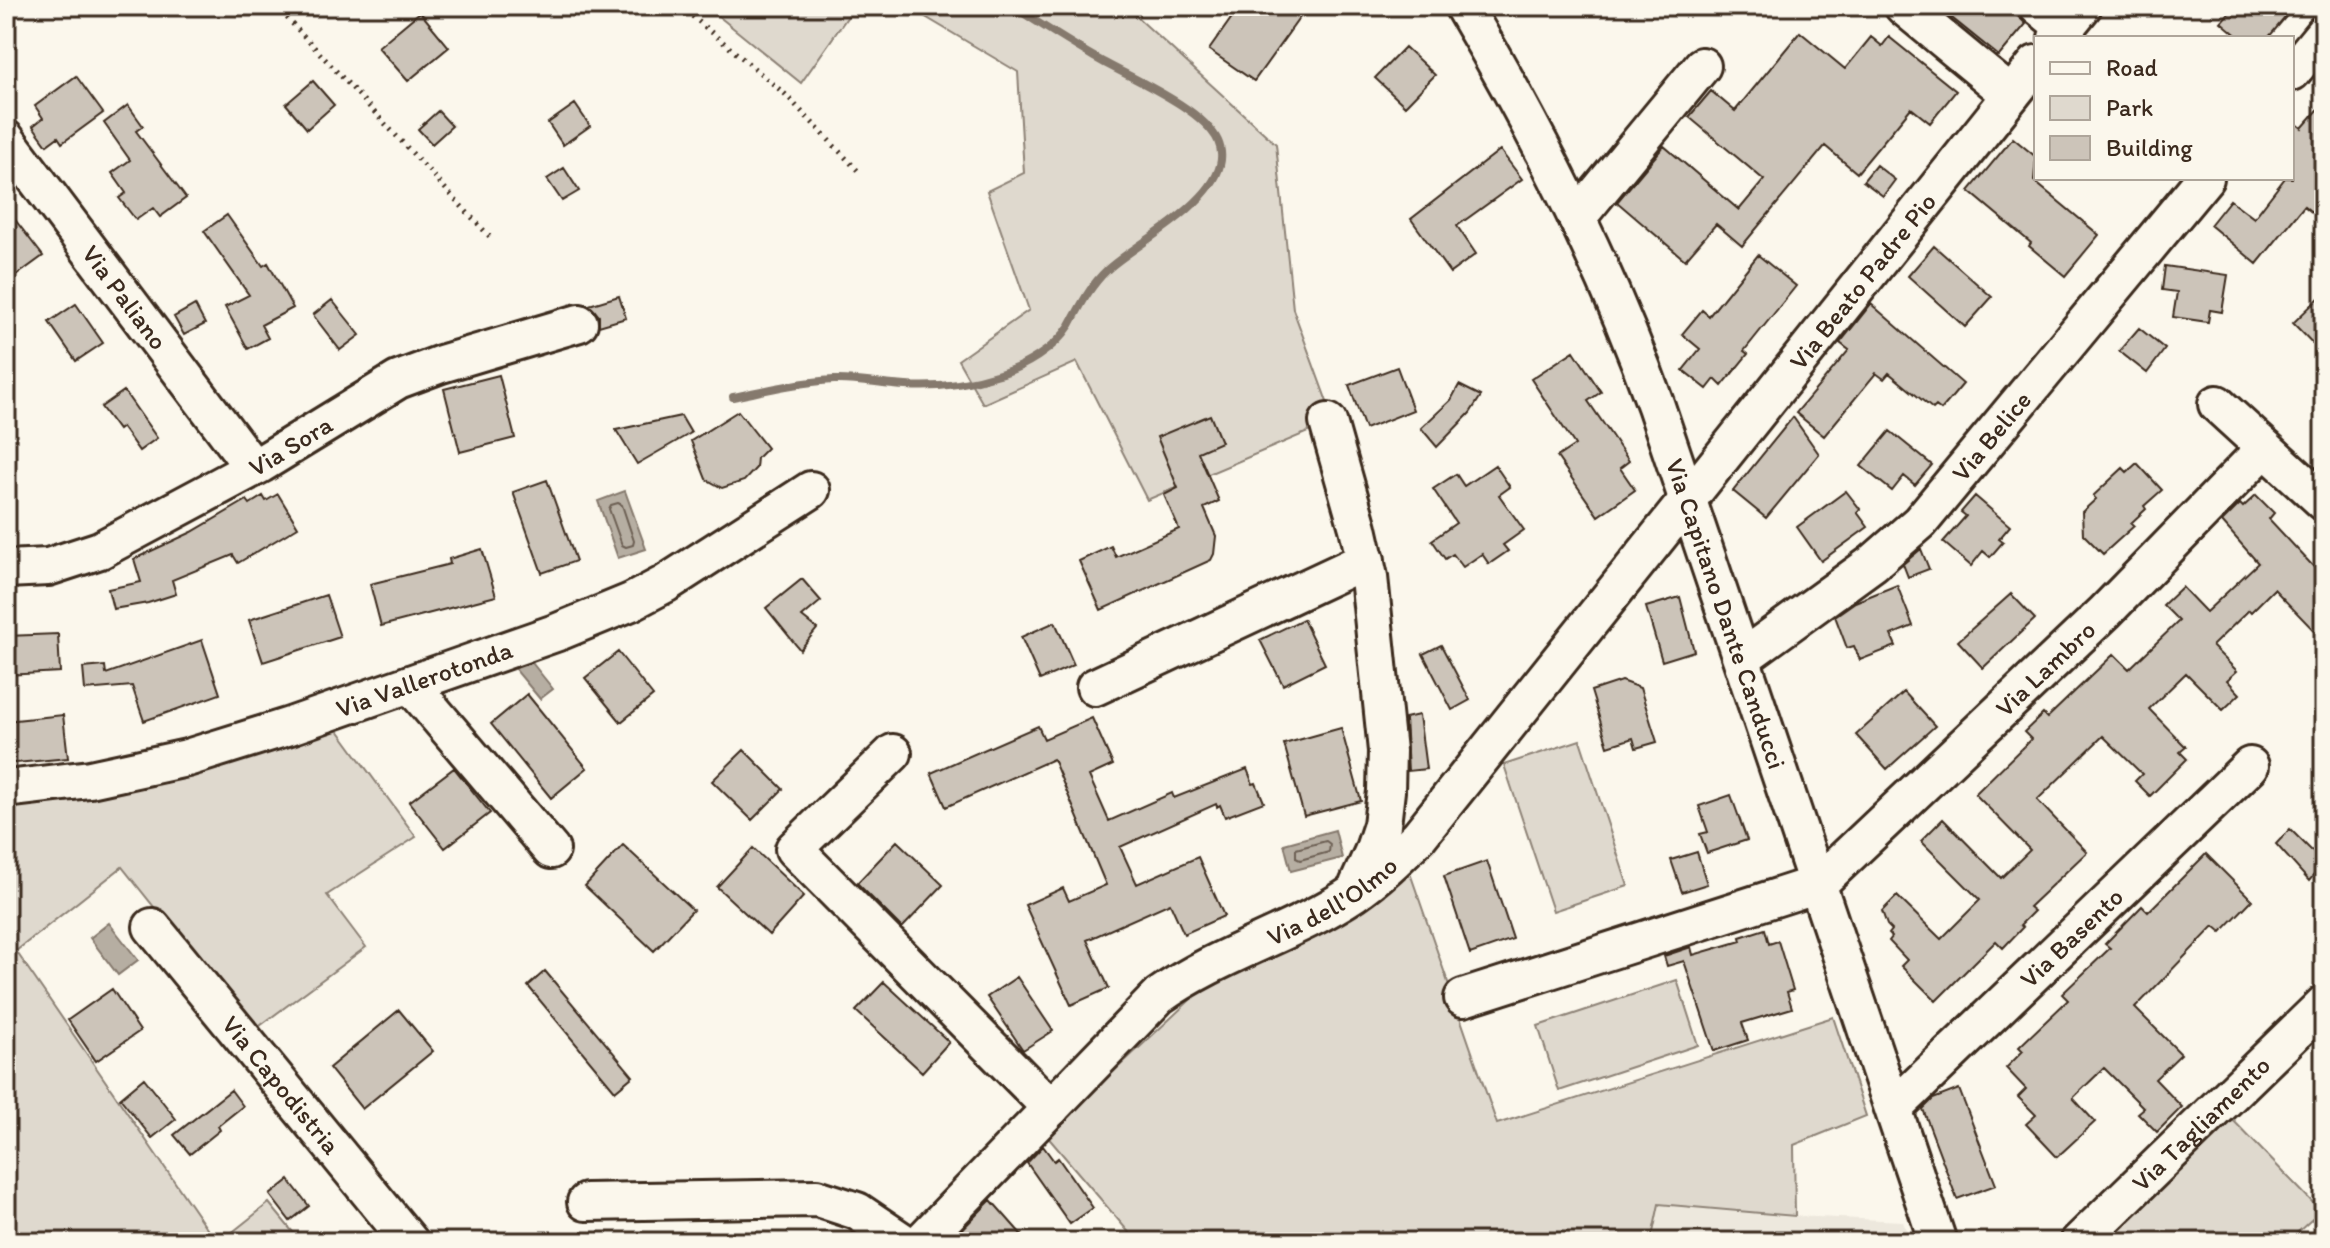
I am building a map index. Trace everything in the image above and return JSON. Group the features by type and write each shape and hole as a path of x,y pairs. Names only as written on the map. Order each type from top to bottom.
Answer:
{"street":[{"name":"Via Capitano Dante Canducci","path":"1463,6 1577,218 1630,335 1938,1242"},
{"path":"1903,6 2011,95"},
{"path":"2294,70 2324,33"},
{"path":"1577,218 1702,66"},
{"name":"Via Beato Padre Pio","path":"1687,499 2034,66"},
{"name":"Via Paliano","path":"6,139 245,457"},
{"name":"Via Belice","path":"1742,658 1873,563 1920,522 2203,180"},
{"name":"Via Sora","path":"6,569 48,567 100,550 261,464 398,380 579,323"},
{"path":"2217,404 2324,502"},
{"path":"1328,422 1366,560 1387,770 1384,812 1378,839 1354,894"},
{"name":"Via Lambro","path":"1818,884 2105,612 2265,448"},
{"name":"Via Vallerotonda","path":"6,789 99,777 187,758 558,632 631,602 697,565 811,490"},
{"name":"Via dell'Olmo","path":"921,1242 1145,1008 1171,987 1354,894 1387,867 1428,826 1687,499"},
{"path":"1095,687 1366,560"},
{"path":"410,684 551,850"},
{"path":"893,753 794,849 1051,1108"},
{"name":"Via Basento","path":"1894,1108 2250,766"},
{"path":"1463,998 1818,884"},
{"name":"Via Capodistria","path":"152,927 410,1242"},
{"name":"Via Tagliamento","path":"2079,1242 2324,1004"},
{"path":"586,1202 793,1196 817,1198 857,1211 903,1242"}],"path":[{"path":"276,6 491,238"},
{"path":"680,6 785,94 861,174"}],"shaded area":[{"path":"1659,1204 1795,1216 1903,1221 1910,1242 1651,1242"}],"green space":[{"path":"706,6 855,6 801,83"},
{"path":"907,6 1125,6 1276,144 1293,309 1334,421 1147,500 1077,362 983,404 958,360 1029,310 987,191 1024,173 1018,72"},
{"path":"335,726 416,837 327,895 366,947 253,1031 122,867 16,951 216,1242 6,1242 6,802"},
{"path":"1580,740 1628,886 1553,911 1504,765"},
{"path":"1409,870 1497,1124 1833,1017 1866,1116 1794,1145 1795,1216 1659,1204 1651,1242 1137,1242 1046,1135 1205,986"},
{"path":"1677,980 1698,1045 1559,1091 1538,1026"},
{"path":"2230,1117 2321,1211 2287,1242 2104,1242"},
{"path":"269,1203 301,1242 220,1242"}],"water":[{"path":"625,491 646,549 618,558 598,501"},
{"path":"529,659 553,689 540,699 515,669"},
{"path":"1335,830 1342,858 1291,871 1284,844"},
{"path":"109,923 138,960 118,975 90,938"}],"building":[{"path":"1240,6 1308,6 1254,81 1209,50"},
{"path":"1937,6 2007,6 2026,24 1999,56"},
{"path":"2235,6 2295,6 2270,36 2238,36 2221,22"},
{"path":"420,12 449,47 408,81 378,47"},
{"path":"1800,32 1845,69 1871,37 1882,46 1889,37 1956,91 1930,123 1911,108 1857,173 1825,146 1742,246 1716,224 1685,260 1617,202 1664,146 1739,210 1764,180 1689,117 1711,91 1735,111"},
{"path":"1405,47 1435,75 1405,106 1375,78"},
{"path":"76,76 103,113 62,143 58,137 47,145 33,126 43,118 35,106"},
{"path":"313,81 334,105 307,129 286,104"},
{"path":"2324,103 2324,202 2314,214 2304,206 2257,264 2210,225 2230,200 2254,218 2283,180 2294,180 2294,122 2302,128"},
{"path":"575,104 590,126 563,145 548,123"},
{"path":"128,105 143,126 136,131 186,198 160,217 153,208 136,220 119,198 126,193 112,173 130,160 104,123"},
{"path":"438,111 452,126 432,144 418,129"},
{"path":"2013,138 2034,155 2034,181 2099,235 2065,276 1969,191"},
{"path":"1500,150 1522,179 1457,226 1476,254 1450,273 1411,219"},
{"path":"1876,165 1895,180 1883,196 1863,181"},
{"path":"564,168 579,191 562,201 547,179"},
{"path":"6,208 43,256 6,283"},
{"path":"227,215 263,266 268,263 293,308 261,325 268,338 248,349 225,307 249,295 204,231"},
{"path":"1934,246 1992,297 1965,327 1908,276"},
{"path":"1758,255 1796,286 1744,351 1748,354 1722,386 1715,379 1707,389 1683,370 1700,349 1682,334 1702,310 1709,316"},
{"path":"2165,266 2228,275 2222,312 2210,310 2208,322 2173,317 2177,292 2162,290"},
{"path":"2324,293 2324,355 2293,323"},
{"path":"619,296 626,318 599,326 599,316 589,305"},
{"path":"332,300 360,335 340,350 313,315"},
{"path":"76,304 103,343 76,361 49,322"},
{"path":"1871,304 1963,384 1941,410 1936,406 1933,409 1889,373 1884,379 1876,373 1824,436 1796,413 1849,350 1840,343"},
{"path":"195,305 205,324 184,335 174,317"},
{"path":"2139,328 2165,349 2147,373 2119,351"},
{"path":"1574,351 1601,392 1588,401 1629,461 1620,468 1635,490 1598,516 1557,457 1575,445 1531,379"},
{"path":"1397,367 1413,410 1365,429 1349,385"},
{"path":"499,375 515,438 460,452 444,389"},
{"path":"1459,385 1481,396 1470,413 1437,447 1421,428 1451,400"},
{"path":"124,391 157,438 139,451 122,427 118,430 101,407"},
{"path":"738,411 767,448 757,458 756,468 744,481 722,488 706,479 691,441"},
{"path":"1210,415 1221,442 1198,452 1219,501 1204,508 1216,536 1211,560 1101,610 1079,561 1111,546 1116,557 1179,529 1164,495 1178,488 1157,437"},
{"path":"681,416 691,433 637,464 616,430"},
{"path":"1793,417 1819,454 1766,518 1733,491"},
{"path":"1890,431 1932,465 1915,485 1904,476 1892,491 1861,466"},
{"path":"2137,463 2162,490 2144,506 2146,509 2131,523 2134,526 2103,554 2083,534 2082,512 2096,499 2093,496 2123,468 2127,472"},
{"path":"1495,465 1510,487 1499,495 1524,530 1503,545 1508,551 1489,564 1482,554 1463,567 1453,554 1445,559 1432,540 1456,523 1433,489 1456,474 1464,486"},
{"path":"547,480 576,561 542,573 513,492"},
{"path":"1846,491 1860,509 1857,512 1868,527 1821,561 1797,527"},
{"path":"278,494 298,527 238,563 233,555 172,580 176,594 113,609 108,589 141,582 134,559 192,532 247,500 250,504 263,496 266,501"},
{"path":"2256,495 2274,513 2269,519 2324,578 2324,641 2274,589 2251,612 2249,610 2212,646 2237,671 2227,680 2240,694 2223,710 2186,673 2149,709 2186,747 2180,752 2187,759 2150,796 2135,781 2142,774 2103,736 2037,800 2087,852 2029,907 2034,911 2003,948 1996,941 1936,1001 1901,966 1907,960 1889,941 1892,930 1882,911 1897,896 1941,939 1980,900 1921,841 1943,819 2001,878 2030,850 1975,794 2031,739 2024,732 2043,714 2047,718 2114,654 2129,669 2179,621 2163,605 2182,587 2206,612 2258,563 2222,522 2240,504 2243,507"},
{"path":"1975,496 2010,526 1999,539 2003,542 1990,557 1983,551 1971,566 1943,542 1966,516 1961,512"},
{"path":"482,549 496,596 381,626 370,584 450,564 449,559"},
{"path":"1921,549 1929,569 1908,577 1903,564"},
{"path":"802,579 821,601 802,617 817,629 800,650 766,608"},
{"path":"1897,585 1913,626 1891,635 1896,646 1860,660 1854,646 1847,648 1835,616 1855,602"},
{"path":"2011,594 2035,619 1983,668 1958,641"},
{"path":"326,595 340,637 263,662 249,620"},
{"path":"1680,597 1694,651 1662,661 1646,607"},
{"path":"1303,619 1325,664 1283,685 1260,640"},
{"path":"1055,622 1074,665 1040,680 1021,637"},
{"path":"58,634 60,672 6,675 6,636"},
{"path":"202,640 220,694 144,721 132,686 85,690 83,668 105,666 106,674"},
{"path":"1441,645 1470,700 1452,710 1423,654"},
{"path":"618,652 653,696 621,722 585,678"},
{"path":"1621,681 1640,688 1657,742 1636,748 1633,738 1608,746 1591,691"},
{"path":"1904,692 1935,726 1887,769 1856,735"},
{"path":"527,694 587,768 551,798 491,724"},
{"path":"63,715 68,758 6,764 6,721"},
{"path":"1419,715 1426,769 1408,771 1405,718"},
{"path":"1092,718 1113,765 1089,776 1109,821 1172,793 1174,798 1247,769 1264,802 1225,817 1220,805 1217,807 1216,804 1120,847 1137,884 1198,857 1224,916 1184,934 1170,903 1087,940 1109,988 1071,1005 1025,905 1063,888 1069,901 1106,885 1053,759 946,807 931,773 1038,726 1044,739"},
{"path":"1341,728 1361,801 1304,816 1284,744"},
{"path":"744,750 783,789 752,820 712,781"},
{"path":"454,768 490,813 445,848 409,802"},
{"path":"1731,795 1747,840 1707,853 1700,834 1708,832 1699,806"},
{"path":"2290,829 2324,863 2309,881 2276,844"},
{"path":"897,841 943,885 902,928 857,883"},
{"path":"623,845 693,910 654,951 585,886"},
{"path":"753,848 804,896 769,935 717,887"},
{"path":"1697,852 1707,884 1682,892 1671,860"},
{"path":"2206,854 2252,900 2221,932 2214,926 2135,1008 2181,1054 2155,1079 2182,1107 2157,1132 2138,1113 2144,1108 2104,1068 2073,1098 2095,1122 2057,1157 2026,1124 2036,1115 2018,1097 2026,1089 2006,1068 2023,1051 2019,1047 2068,1000 2062,994 2110,948 2105,944 2142,906 2148,912"},
{"path":"1487,861 1513,939 1470,954 1444,876"},
{"path":"1765,929 1769,944 1778,941 1793,990 1787,992 1792,1008 1742,1023 1748,1040 1714,1051 1684,961 1667,966 1664,956 1691,947 1693,955 1741,941 1740,937"},
{"path":"545,971 633,1076 615,1091 528,986"},
{"path":"1017,977 1053,1031 1023,1050 987,997"},
{"path":"884,982 949,1042 922,1072 856,1011"},
{"path":"112,989 140,1031 96,1061 68,1020"},
{"path":"399,1010 433,1051 362,1109 329,1068"},
{"path":"144,1078 176,1119 152,1138 120,1098"},
{"path":"1959,1089 1996,1185 1957,1199 1923,1109 1933,1099"},
{"path":"231,1090 243,1106 190,1154 174,1135"},
{"path":"1043,1146 1054,1161 1058,1158 1093,1208 1070,1224 1027,1163"},
{"path":"289,1180 309,1206 290,1221 270,1195"},
{"path":"991,1200 1028,1242 950,1242 985,1206"}],"waterway":[{"path":"733,397 834,380 917,386 952,385 1017,368 1038,356 1064,334 1086,296 1107,270 1182,214 1201,197 1214,179 1221,160 1218,141 1197,116 1012,6"}]}
